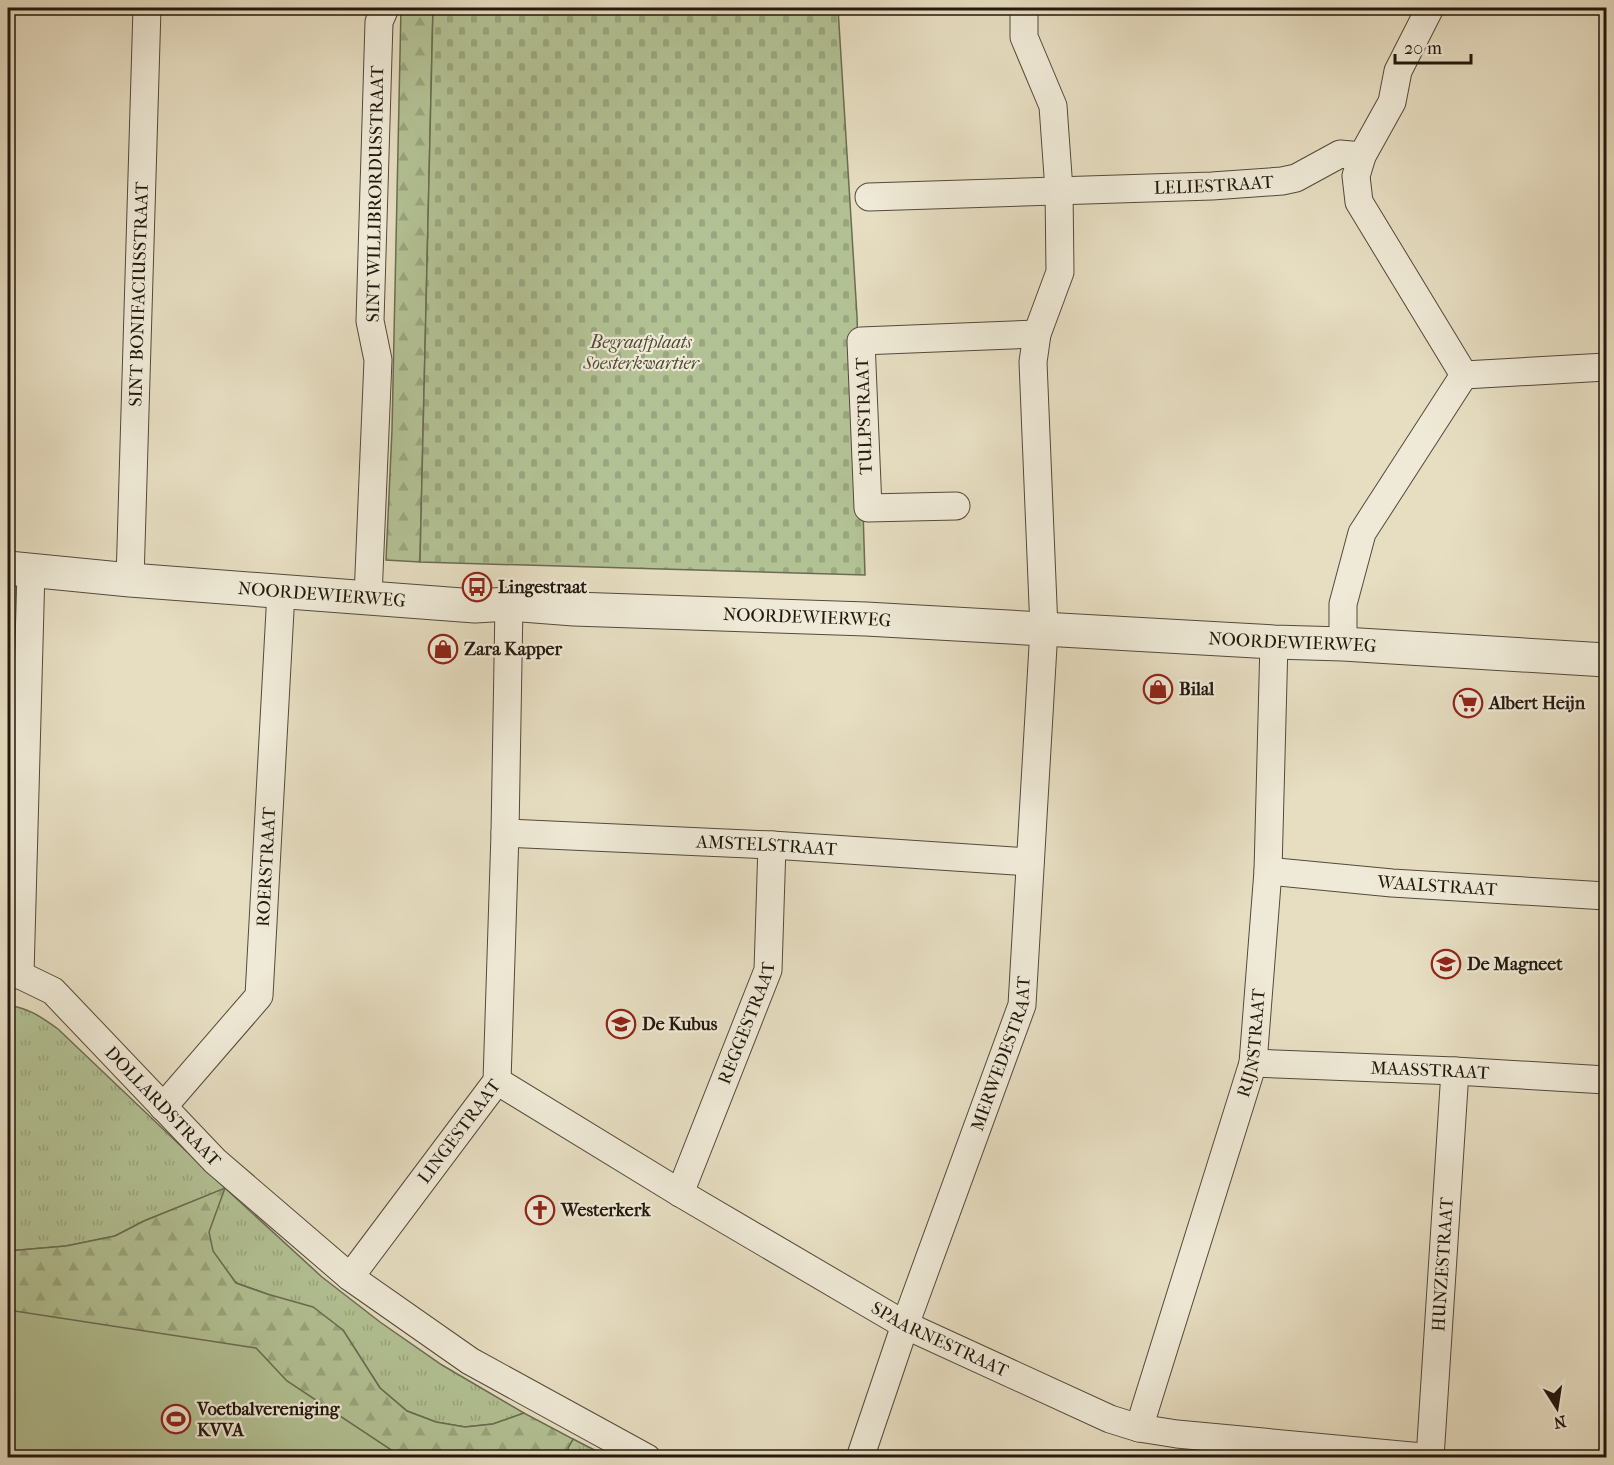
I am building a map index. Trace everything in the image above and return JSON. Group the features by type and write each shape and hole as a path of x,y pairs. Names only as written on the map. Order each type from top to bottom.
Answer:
{"street":[{"name":"SINT BONIFACIUSSTRAAT","path":"130,580 147,8"},
{"name":"SINT WILLIBRORDUSSTRAAT","path":"368,597 378,360 370,321 379,22 384,8"},
{"path":"1024,8 1024,37 1053,106 1059,190 1060,272 1037,334 1033,362 1044,629"},
{"path":"1430,8 1398,71 1392,102 1362,156 1356,176 1359,202 1464,375"},
{"name":"LELIESTRAAT","path":"1059,190 1212,186 1282,181 1296,178 1340,154 1362,156"},
{"path":"869,197 1059,190"},
{"name":"TULPSTRAAT","path":"956,506 868,508 861,340 1037,334"},
{"path":"1464,375 1606,367"},
{"path":"1343,644 1343,604 1362,533 1464,375"},
{"name":"NOORDEWIERWEG","path":"19,569 130,580 475,606 509,604 574,609 866,619 1606,660"},
{"name":"DOLLARDSTRAAT","path":"19,569 14,975 53,991 215,1161 350,1277 470,1361 646,1458"},
{"name":"ROERSTRAAT","path":"163,1107 259,996 280,592"},
{"name":"LINGESTRAAT","path":"350,1277 497,1082 509,604"},
{"name":"MERWEDESTRAAT","path":"860,1458 905,1325 1022,1005 1044,629"},
{"name":"RIJNSTRAAT","path":"1138,1428 1253,1062 1268,871 1274,642"},
{"name":"AMSTELSTRAAT","path":"505,833 772,845 1030,862"},
{"name":"REGGESTRAAT","path":"680,1193 768,970 772,845"},
{"name":"WAALSTRAAT","path":"1268,871 1392,883 1606,896"},
{"name":"MAASSTRAAT","path":"1253,1062 1606,1080"},
{"name":"HUNZESTRAAT","path":"1431,1457 1455,1071"},
{"name":"SPAARNESTRAAT","path":"497,1082 905,1325 1110,1419 1138,1428 1177,1434 1431,1457"}],"green space":[{"path":"401,8 433,8 420,562 386,560 392,430"},
{"name":"Begraafplaats Soesterkwartier","path":"433,8 838,8 857,316 865,575 420,562"},
{"path":"8,1005 34,1014 58,1029 322,1277 380,1322 442,1365 524,1413 493,1424 465,1427 436,1422 407,1411 380,1388 343,1330 267,1294 236,1283 212,1251 208,1232 224,1189 144,1221 115,1236 66,1246 8,1251"},
{"path":"225,1188 209,1232 213,1251 236,1283 313,1307 343,1330 380,1388 407,1411 436,1422 465,1427 493,1424 524,1413 573,1439 568,1448 568,1457 372,1457 8,1315 8,1251 66,1246 115,1236 144,1221"},
{"name":"Voetbalvereniging KVVA","path":"8,1310 256,1348 287,1381 402,1457 8,1457"},
{"path":"573,1439 608,1457 568,1458 568,1448"}],"place":[{"name":"Lingestraat","path":"477,587"},
{"name":"Zara Kapper","path":"443,649"},
{"name":"Bilal","path":"1158,689"},
{"name":"Albert Heijn","path":"1468,703"},
{"name":"De Magneet","path":"1446,964"},
{"name":"De Kubus","path":"621,1024"},
{"name":"Westerkerk","path":"540,1210"},
{"name":"Voetbalvereniging KVVA","path":"176,1419"}]}
